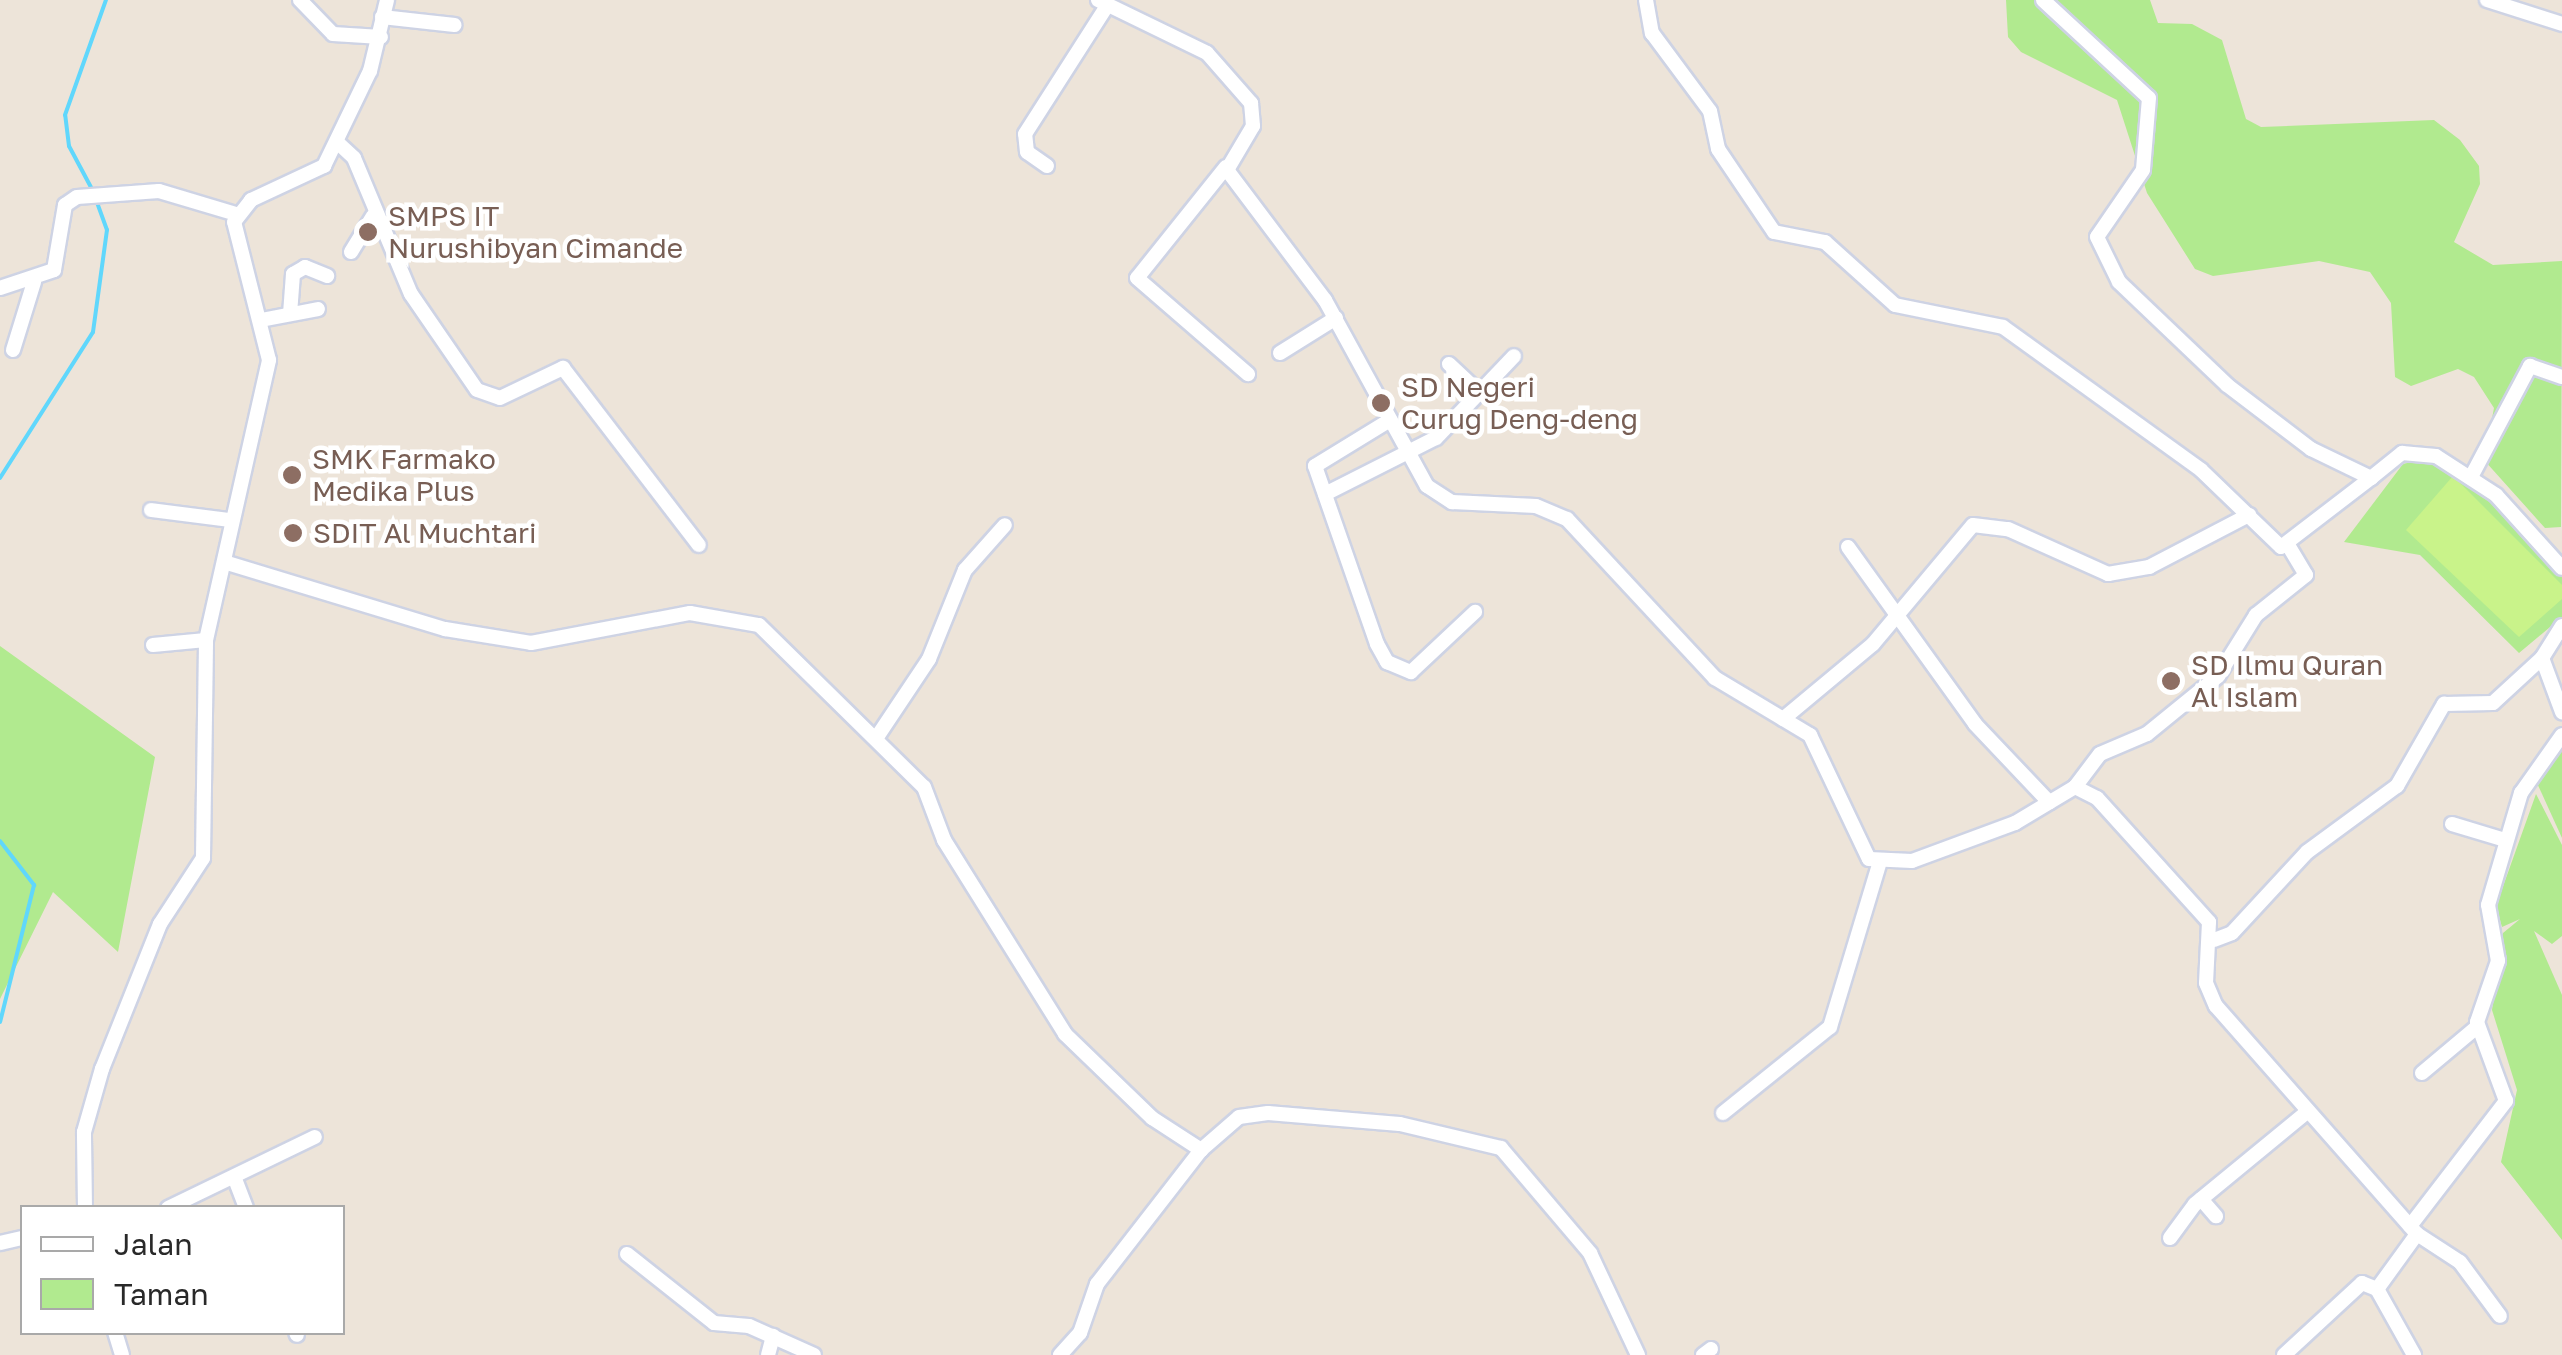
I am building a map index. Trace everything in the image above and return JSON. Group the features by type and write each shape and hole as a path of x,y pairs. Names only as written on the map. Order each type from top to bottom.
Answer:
{"street":[{"path":"300,0 333,34 381,37"},
{"path":"0,288 34,282 59,264 64,205 94,197 158,191 236,214 317,173 337,142 381,37 387,0"},
{"path":"1646,0 1652,34 1710,111 1718,148 1762,222 1780,236 1824,242 1895,305 1970,328 2003,327 2289,547 2306,575 2256,615 2218,676 2148,734 2100,754 2075,787 1942,851 1880,865"},
{"path":"2043,0 2149,98 2144,170 2097,236 2114,275 2271,421 2371,478"},
{"path":"2487,0 2562,24"},
{"path":"1047,166 1027,152 1025,134 1102,3 1202,49 1251,103 1253,126 1226,167 1137,278 1248,374"},
{"path":"382,18 455,25"},
{"path":"337,142 354,158 373,216 477,390 500,398 563,368 700,545"},
{"path":"1226,167 1336,318 1406,451 1445,500 1536,506 1568,519 1705,669 1816,742 1854,842 1880,865"},
{"path":"85,1205 84,1132 102,1068 160,924 203,858 206,640 229,520 264,404 260,320 238,257 236,214"},
{"path":"351,252 373,216"},
{"path":"290,314 293,274 306,267 326,276"},
{"path":"13,350 34,282"},
{"path":"260,320 318,308"},
{"path":"1280,353 1336,318"},
{"path":"1325,494 1436,438 1482,395 1514,356"},
{"path":"1449,364 1482,395"},
{"path":"2471,477 2530,366 2562,378"},
{"path":"1390,420 1318,459 1325,494 1388,662 1411,672 1475,612"},
{"path":"2289,547 2397,455 2417,452 2471,477 2562,568"},
{"path":"151,510 229,520"},
{"path":"1782,718 1898,618 1973,526 2008,529 2108,574 2154,565 2248,515"},
{"path":"876,736 929,659 965,570 1006,524"},
{"path":"1848,546 1975,724 2048,802"},
{"path":"224,562 444,629 532,643 684,614 736,616 758,625 876,736 934,803 944,840 1065,1034 1152,1118 1202,1150"},
{"path":"2214,940 2232,933 2308,852 2397,786 2444,704 2488,705 2542,658 2562,626"},
{"path":"153,645 206,640"},
{"path":"2542,658 2562,712"},
{"path":"2422,1073 2478,1026 2498,961 2487,910 2505,840 2527,782 2562,735"},
{"path":"2075,787 2097,798 2185,894 2214,940 2211,998 2414,1230 2460,1262 2500,1316"},
{"path":"2452,824 2505,840"},
{"path":"1723,1112 1830,1027 1880,865"},
{"path":"2377,1289 2506,1100 2478,1026"},
{"path":"2170,1238 2201,1199 2307,1112"},
{"path":"1060,1355 1080,1333 1097,1284 1202,1150 1239,1118 1268,1113 1400,1124 1500,1148 1590,1253 1638,1355"},
{"path":"175,1205 315,1137"},
{"path":"235,1178 245,1205"},
{"path":"2201,1199 2216,1216"},
{"path":"627,1254 714,1323 774,1336 814,1355"},
{"path":"2284,1355 2362,1283 2377,1289 2414,1355"},
{"path":"768,1355 774,1336"}],"green space":[{"path":"2006,0 2150,0 2158,23 2192,24 2222,40 2246,119 2261,127 2434,120 2460,140 2479,166 2480,184 2454,242 2493,265 2562,261 2561,527 2545,528 2484,460 2494,408 2474,377 2458,369 2411,386 2395,377 2391,303 2370,272 2319,261 2213,276 2195,269 2147,193 2117,100 2021,52 2008,37"},
{"path":"2428,458 2480,487 2562,577 2562,617 2519,653 2420,555 2344,542 2403,464"},
{"path":"2453,476 2562,585 2562,599 2519,637 2406,530"},
{"path":"0,646 155,757 118,952 53,892 0,999"},
{"path":"2562,745 2562,838 2537,783"},
{"path":"2536,794 2562,845 2562,936 2552,944 2534,931 2562,995 2562,1240 2501,1162 2517,1090 2492,1010 2503,933 2520,919 2502,927 2496,906"}],"waterway":[{"path":"93,191 69,146 65,115 106,0"},
{"path":"0,478 93,332 107,230 96,200"},
{"path":"0,841 34,885 0,1022"}],"place":[{"name":"SMPS IT Nurushibyan Cimande","path":"368,232"},
{"name":"SD Negeri Curug Deng-deng","path":"1381,403"},
{"name":"SMK Farmako Medika Plus","path":"292,475"},
{"name":"SDIT Al Muchtari","path":"293,533"},
{"name":"SD Ilmu Quran Al Islam","path":"2171,681"}]}
